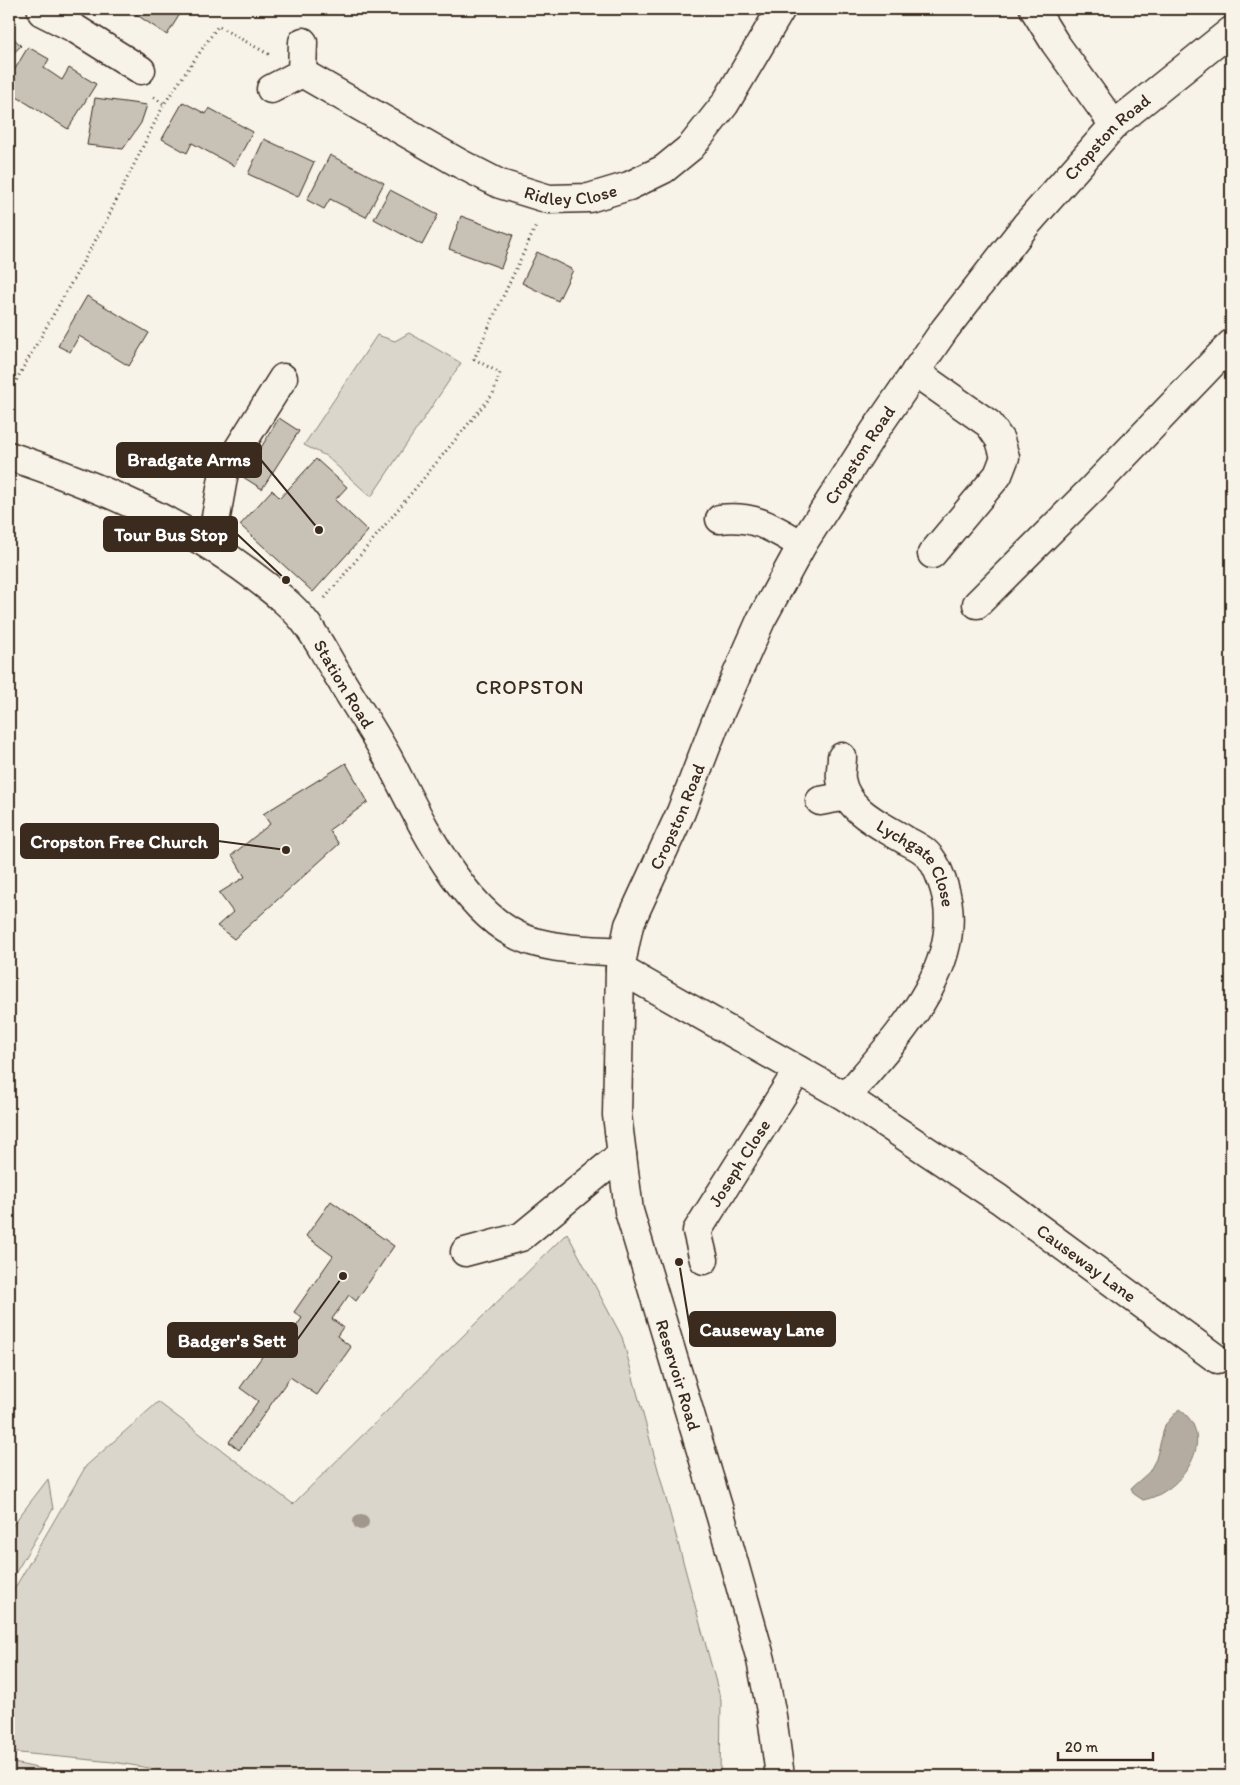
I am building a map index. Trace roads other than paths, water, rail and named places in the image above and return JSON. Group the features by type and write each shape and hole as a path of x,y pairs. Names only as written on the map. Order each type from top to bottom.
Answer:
{"street":[{"name":"Ridley Close","path":"302,73 459,163 500,184 549,200 589,198 630,186 664,169 690,147 725,104 781,9"},
{"path":"1034,9 1055,43 1114,125"},
{"path":"42,12 79,18 141,70"},
{"name":"Cropston Road","path":"621,961 629,925 680,812 715,724 762,620 802,545 874,432 945,329 1026,224 1114,125 1231,31"},
{"path":"271,89 302,73 303,42"},
{"path":"977,604 1100,481 1231,344"},
{"path":"915,372 989,424 1000,440 1005,457 998,475 932,554"},
{"path":"211,545 224,472 283,378"},
{"name":"Station Road","path":"9,456 107,493 172,523 211,545 270,589 305,622 386,755 430,838 471,898 498,925 527,940 621,961"},
{"path":"720,518 739,517 760,521 802,545"},
{"name":"Lychgate Close","path":"842,757 841,780 847,796 863,815 924,852 939,871 949,903 947,935 936,978 908,1022 846,1097"},
{"path":"820,801 847,796"},
{"name":"Causeway Lane","path":"621,961 798,1070 846,1097 999,1199 1217,1359"},
{"name":"Reservoir Road","path":"621,961 617,1115 629,1211 721,1517 761,1660 772,1716 780,1776"},
{"name":"Joseph Close","path":"704,1260 697,1231 798,1070"},
{"path":"465,1252 521,1237 622,1154"}],"place":[{"name":"Bradgate Arms","path":"319,530"},
{"name":"Tour Bus Stop","path":"286,580"},
{"name":"Cropston Free Church","path":"286,850"},
{"name":"Causeway Lane","path":"679,1262"},
{"name":"Badger's Sett","path":"343,1276"}],"district":[{"name":"CROPSTON","path":"530,687"}]}
